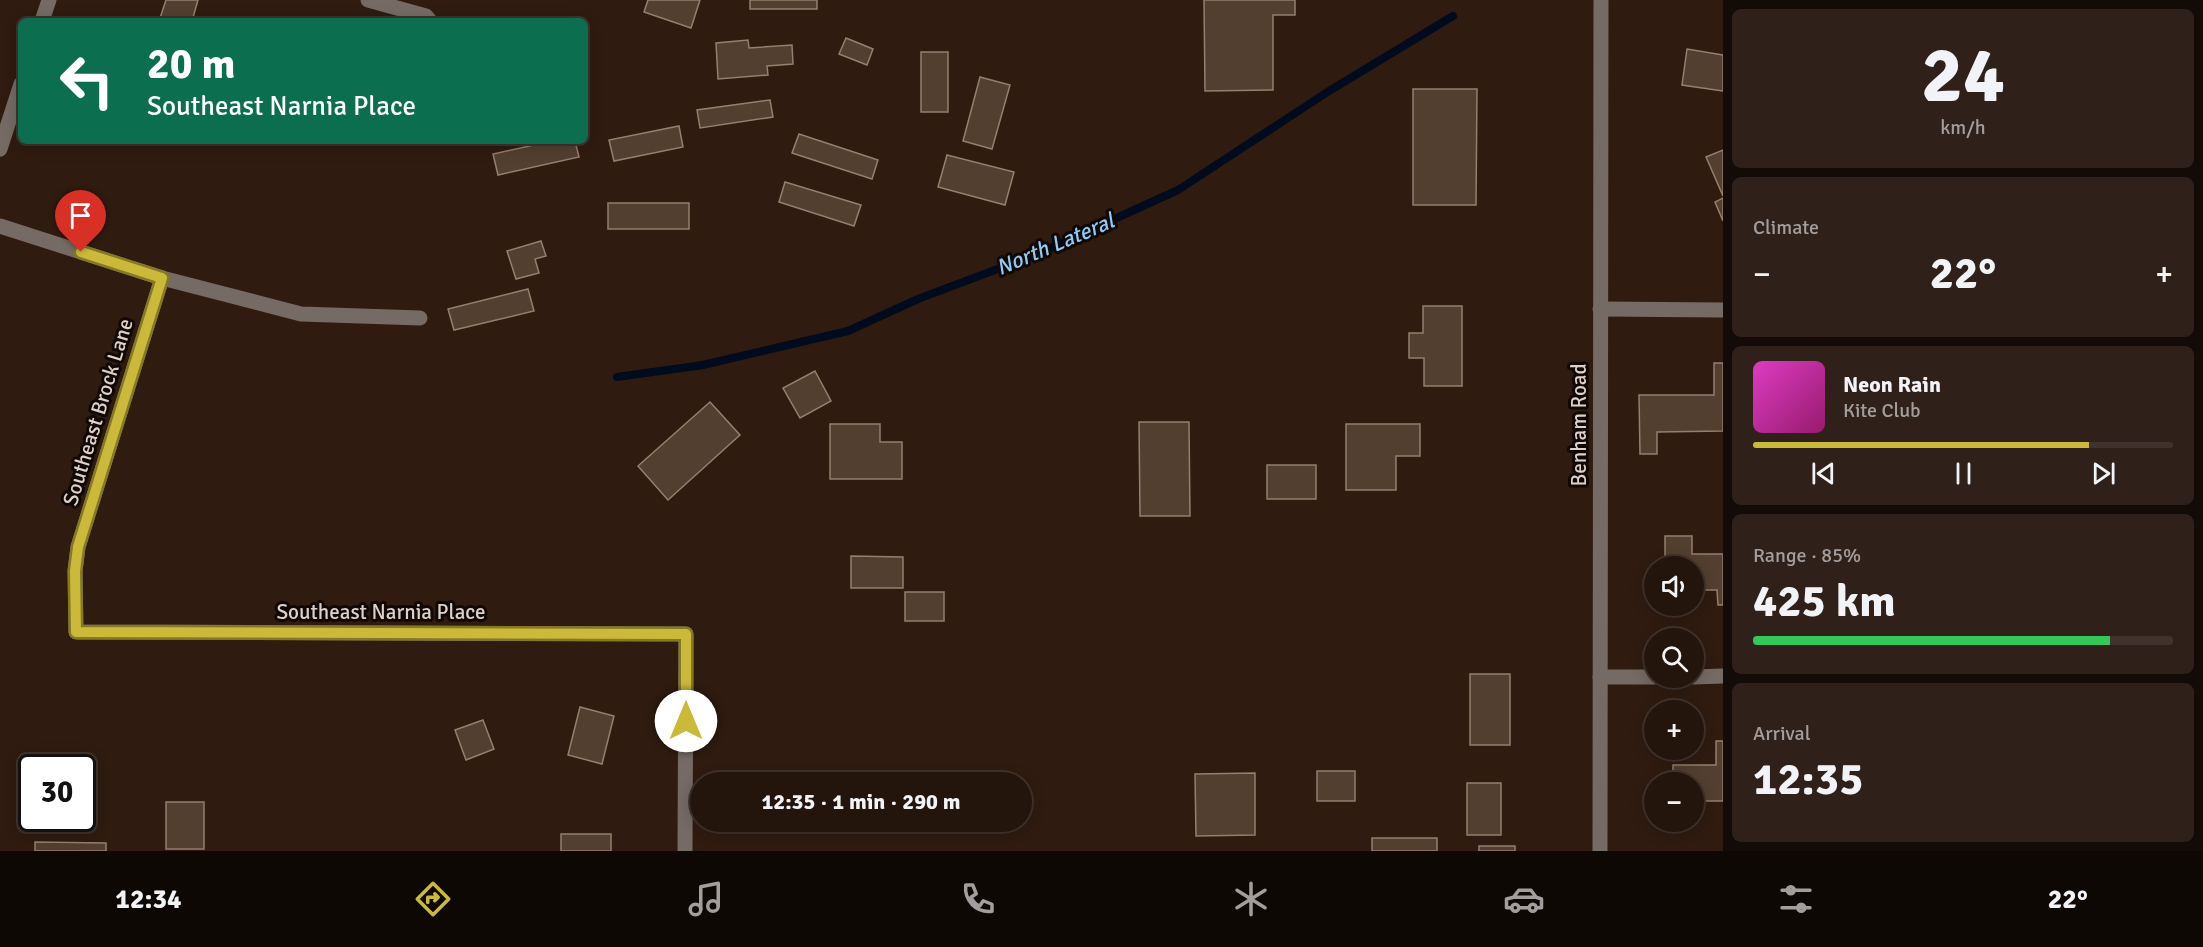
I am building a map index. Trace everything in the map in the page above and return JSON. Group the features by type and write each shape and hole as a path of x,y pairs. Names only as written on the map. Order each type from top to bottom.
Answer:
{"street":[{"path":"43,18 49,0"},
{"path":"368,0 428,18"},
{"name":"Benham Road","path":"1600,851 1601,0"},
{"path":"0,148 18,93"},
{"path":"0,226 162,278 301,314 420,318"},
{"name":"Southeast Brock Lane","path":"76,632 75,571 78,547 162,278"},
{"path":"1600,309 1723,310"},
{"name":"Southeast Narnia Place","path":"76,632 686,634 685,851"},
{"path":"1704,676 1723,676"},
{"path":"1600,677 1644,677"}],"building":[{"path":"166,0 198,0 193,18 160,18"},
{"path":"648,0 700,0 691,28 644,12"},
{"path":"750,0 817,0 817,9 750,9"},
{"path":"1204,0 1295,0 1295,15 1273,15 1273,90 1205,91"},
{"path":"846,38 873,49 867,65 839,54"},
{"path":"748,40 749,48 792,45 793,64 767,66 768,75 718,79 716,43"},
{"path":"1687,49 1723,55 1723,91 1682,85"},
{"path":"921,52 948,52 948,112 921,112"},
{"path":"980,77 1010,85 992,149 963,141"},
{"path":"1413,89 1477,89 1476,205 1413,205"},
{"path":"770,100 773,117 700,128 697,110"},
{"path":"679,126 683,147 614,161 609,140"},
{"path":"799,134 878,160 872,179 792,153"},
{"path":"538,144 576,144 579,157 498,175 493,154"},
{"path":"1723,150 1723,196 1706,157"},
{"path":"947,155 1014,172 1005,205 938,187"},
{"path":"785,182 861,205 854,226 779,202"},
{"path":"1723,198 1723,221 1715,202"},
{"path":"608,203 689,203 689,229 608,229"},
{"path":"541,241 546,256 535,259 539,273 516,279 507,251"},
{"path":"528,289 534,311 454,330 448,309"},
{"path":"1423,306 1462,306 1462,386 1424,386 1424,358 1409,358 1409,333 1423,333"},
{"path":"1714,363 1723,363 1723,431 1657,432 1657,454 1640,454 1639,395 1714,395"},
{"path":"815,371 831,401 800,418 783,388"},
{"path":"710,402 740,435 668,500 638,466"},
{"path":"1139,422 1189,422 1190,516 1140,516"},
{"path":"830,424 880,424 880,442 902,442 902,479 830,479"},
{"path":"1346,424 1420,424 1420,456 1396,456 1396,490 1346,490"},
{"path":"1267,465 1316,465 1316,499 1267,499"},
{"path":"1665,536 1692,536 1692,554 1723,554 1723,605 1718,605 1717,590 1704,590 1704,556 1665,556"},
{"path":"851,556 903,557 903,588 851,588"},
{"path":"905,592 944,592 944,621 905,621"},
{"path":"1470,674 1510,674 1510,745 1470,745"},
{"path":"580,707 614,716 602,764 568,755"},
{"path":"483,720 494,749 466,760 455,730"},
{"path":"1716,741 1723,741 1723,801 1704,801 1704,772 1673,772 1673,765 1716,765"},
{"path":"1317,771 1355,771 1355,801 1317,801"},
{"path":"1255,773 1255,835 1196,836 1195,774"},
{"path":"1467,783 1501,783 1501,835 1467,835"},
{"path":"166,802 204,802 204,849 166,849"},
{"path":"561,834 611,834 611,851 561,851"},
{"path":"1372,838 1437,838 1437,851 1372,851"},
{"path":"35,842 106,843 106,851 35,851"},
{"path":"1479,846 1515,846 1515,851 1479,851"}],"waterway":[{"name":"North Lateral","path":"617,377 703,365 848,331 918,299 1040,253 1178,190 1329,91 1453,16"}],"route":[{"path":"81,252 162,278 78,547 75,571 76,632 686,634 686,721"}]}
